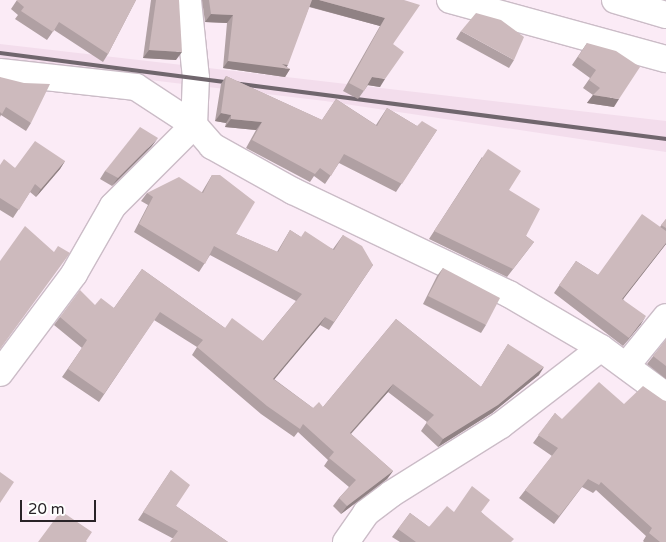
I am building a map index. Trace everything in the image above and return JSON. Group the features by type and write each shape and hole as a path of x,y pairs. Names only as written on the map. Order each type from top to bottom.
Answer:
{"street":[{"path":"0,373 74,274 113,206 194,125 196,78 188,0"},
{"path":"450,0 666,59"},
{"path":"615,0 666,16"},
{"path":"0,72 136,87 194,125 212,146 292,191 509,294 601,348 666,396"},
{"path":"626,366 666,317"},
{"path":"346,542 366,513 391,494 501,425 601,348"}],"shaded area":[{"path":"0,44 666,121 666,152 325,101 0,62"}],"building":[{"path":"17,0 136,0 108,54 59,22 53,32 21,11 24,7"},
{"path":"156,0 179,0 182,52 149,50"},
{"path":"209,0 312,0 288,65 282,64 290,69 228,61 233,15 211,14"},
{"path":"319,0 404,0 420,5 393,44 404,52 385,79 372,77 364,91 349,83 385,18"},
{"path":"476,13 501,20 524,37 514,60 461,31"},
{"path":"587,43 616,51 640,67 619,99 593,95 600,88 589,80 596,70 578,57"},
{"path":"226,76 322,120 336,99 377,126 387,108 417,126 422,121 437,130 402,184 344,154 331,176 320,168 315,174 252,140 262,122 231,119 231,115 221,113"},
{"path":"0,77 24,83 50,84 31,123 6,107 2,114 0,112"},
{"path":"140,127 158,138 118,178 105,171"},
{"path":"35,141 65,161 41,189 35,184 19,210 0,198 0,165 4,159 15,168"},
{"path":"488,149 521,171 509,190 540,209 526,236 534,242 513,269 434,231"},
{"path":"212,175 220,175 255,202 236,234 278,252 290,230 301,237 305,231 334,250 343,235 362,246 373,265 334,322 325,317 273,379 313,408 319,402 323,407 396,319 481,387 508,344 544,367 498,405 443,439 426,423 434,415 393,384 350,433 393,471 347,506 339,498 356,480 329,458 334,452 303,424 300,429 267,406 197,347 203,340 160,312 104,394 68,369 87,340 60,317 80,290 95,305 101,298 114,308 142,269 225,328 232,318 263,341 302,294 214,246 205,264 139,224 153,197 147,193 179,177 203,193"},
{"path":"642,214 666,231 666,243 622,299 646,316 629,338 559,285 576,261 598,275"},
{"path":"666,219 666,228 661,225"},
{"path":"25,226 54,252 58,246 70,253 0,349 0,261"},
{"path":"443,268 500,298 486,325 428,296"},
{"path":"666,340 666,366 653,356"},
{"path":"599,382 624,404 643,386 666,401 666,542 660,542 649,533 652,528 601,482 599,485 588,479 559,516 525,490 558,448 538,435 555,413 562,419"},
{"path":"171,470 190,485 176,506 228,542 170,542 178,531 143,512"},
{"path":"0,472 14,482 0,503"},
{"path":"472,486 490,500 481,512 514,539 511,542 416,542 398,529 410,513 429,527 447,506 454,512"},
{"path":"61,511 92,532 87,542 38,542"}],"railway":[{"path":"0,53 666,139"}]}
